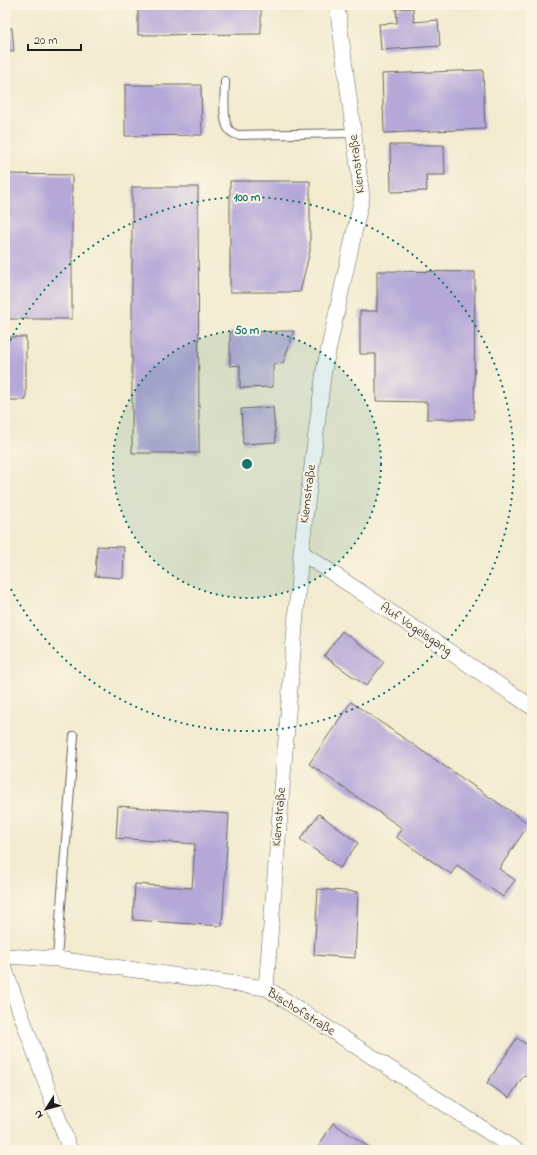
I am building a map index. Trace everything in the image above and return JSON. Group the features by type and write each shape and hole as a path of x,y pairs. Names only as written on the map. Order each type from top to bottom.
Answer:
{"street":[{"name":"Kiemstraße","path":"266,988 301,552 324,370 362,197 337,5"},
{"name":"Auf Vogelsgang","path":"301,552 532,707"},
{"name":"Bischofstraße","path":"5,956 57,959 266,988 516,1150"},
{"path":"5,970 70,1150"}],"lane":[{"path":"226,81 225,119 228,129 232,133 238,135 353,133"},
{"path":"57,959 74,736"}],"building":[{"path":"138,5 261,5 261,34 138,35"},
{"path":"413,8 414,22 438,20 440,46 381,50 379,24 397,23 396,9"},
{"path":"5,28 12,28 14,51 5,52"},
{"path":"483,70 485,129 384,133 382,74"},
{"path":"125,85 201,85 202,135 125,136"},
{"path":"390,145 444,145 445,175 426,175 427,191 391,192"},
{"path":"5,174 72,175 72,319 5,319"},
{"path":"230,181 310,181 310,251 300,292 230,292"},
{"path":"132,187 198,187 199,453 132,453"},
{"path":"377,271 475,272 474,419 427,419 427,402 376,401 376,354 360,354 360,311 377,311"},
{"path":"294,331 283,363 273,364 273,387 240,388 240,365 230,366 230,332"},
{"path":"5,337 26,337 26,400 5,400"},
{"path":"273,407 276,442 243,444 241,409"},
{"path":"97,546 124,547 123,578 95,576"},
{"path":"342,631 384,662 366,686 324,656"},
{"path":"351,702 529,824 499,869 515,880 503,897 457,865 451,874 396,837 402,828 309,764"},
{"path":"118,806 229,814 222,926 133,920 135,884 192,888 195,844 116,838"},
{"path":"319,814 358,843 340,868 300,839"},
{"path":"318,889 358,892 355,958 314,955"},
{"path":"517,1038 532,1048 532,1080 524,1075 509,1098 487,1083"},
{"path":"333,1123 373,1150 316,1150"}]}
